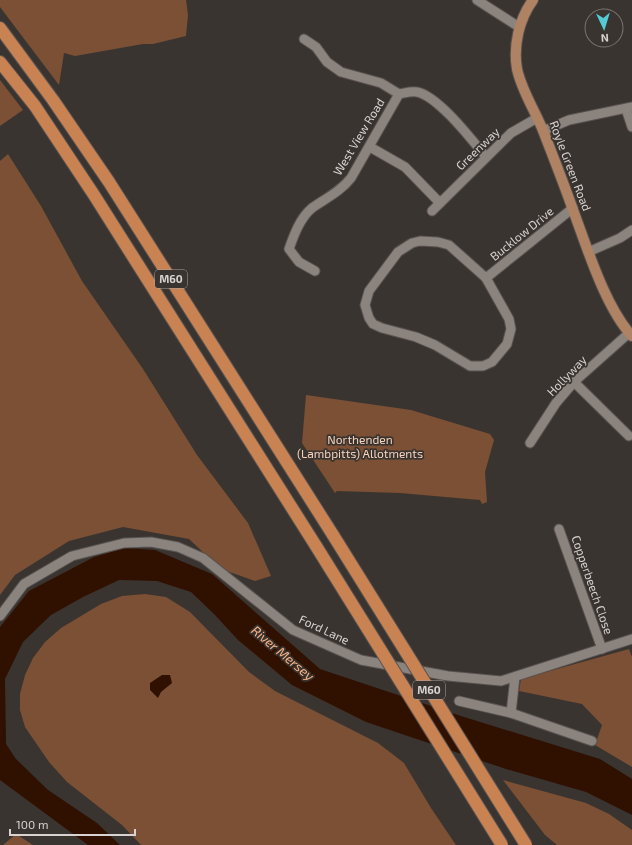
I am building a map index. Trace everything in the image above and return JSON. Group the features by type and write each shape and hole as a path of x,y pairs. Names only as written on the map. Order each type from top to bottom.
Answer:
{"highway":[{"name":"M60","path":"0,28 53,100 109,182 333,535 526,845"},
{"name":"M60","path":"0,62 35,106 94,195 316,546 502,845"}],"main road":[{"name":"Royle Green Road","path":"533,0 519,27 516,40 517,68 521,82 543,131 573,208 588,252 615,310 630,334"}],"street":[{"path":"477,0 519,27"},
{"path":"304,39 316,47 326,62 341,72 382,83 399,94"},
{"name":"West View Road","path":"315,271 299,262 289,249 298,228 311,209 343,188 351,178 399,94 412,91 428,96 450,116 486,157"},
{"path":"543,131 569,120 629,108 632,127"},
{"name":"Greenway","path":"432,211 511,133 537,118"},
{"path":"370,147 405,167 440,202"},
{"name":"Bucklow Drive","path":"486,278 573,208"},
{"path":"588,252 620,238 632,230"},
{"name":"Bucklow Drive","path":"430,241 449,245 486,278 509,319 510,329 507,344 498,356 483,366 470,366 436,345 416,337 382,328 373,324 367,311 366,298 369,291 398,252 412,243 430,241"},
{"name":"Hollyway","path":"530,443 556,403 574,382 630,334"},
{"path":"574,382 629,436"},
{"name":"Copperbeech Close","path":"559,529 602,649"},
{"name":"Ford Lane","path":"0,616 24,584 72,556 124,542 151,542 178,547 203,558 293,630 361,660 448,676 501,681 632,639"},
{"path":"511,712 515,677"},
{"path":"459,701 511,712 592,741"}],"green space":[{"path":"0,0 186,0 188,15 186,36 153,44 143,44 75,56 64,53 59,85 0,7"},
{"path":"0,80 23,110 0,126"},
{"path":"8,154 41,206 82,281 143,369 197,455 248,523 271,576 255,581 221,569 189,539 123,527 69,541 15,575 0,595 0,161"},
{"name":"Northenden (Lambpitts) Allotments","path":"306,395 411,410 490,434 494,440 485,472 487,502 482,504 480,500 400,493 337,491 335,493 302,443"},
{"path":"145,594 166,597 190,612 249,672 275,691 378,743 404,763 431,808 456,845 141,845 122,825 67,782 49,762 25,727 20,710 20,694 25,675 33,658 45,642 61,628 101,604 122,596"},
{"path":"629,649 632,657 632,767 595,745 602,725 582,704 519,691 521,679"},
{"path":"503,780 586,803 609,814 632,830 632,845 557,845 545,835"},
{"path":"16,834 33,845 3,845"}],"water":[{"name":"River Mersey","path":"125,548 155,550 212,574 320,669 461,716 600,759 632,779 632,815 586,792 506,769 366,722 292,685 238,640 191,592 157,581 119,580 83,597 51,615 23,642 5,679 6,744 16,759 48,790 97,823 120,845 88,845 0,780 0,627 29,591 94,557"},
{"path":"162,675 170,675 172,683 161,692 158,698 150,690 150,683"}]}
